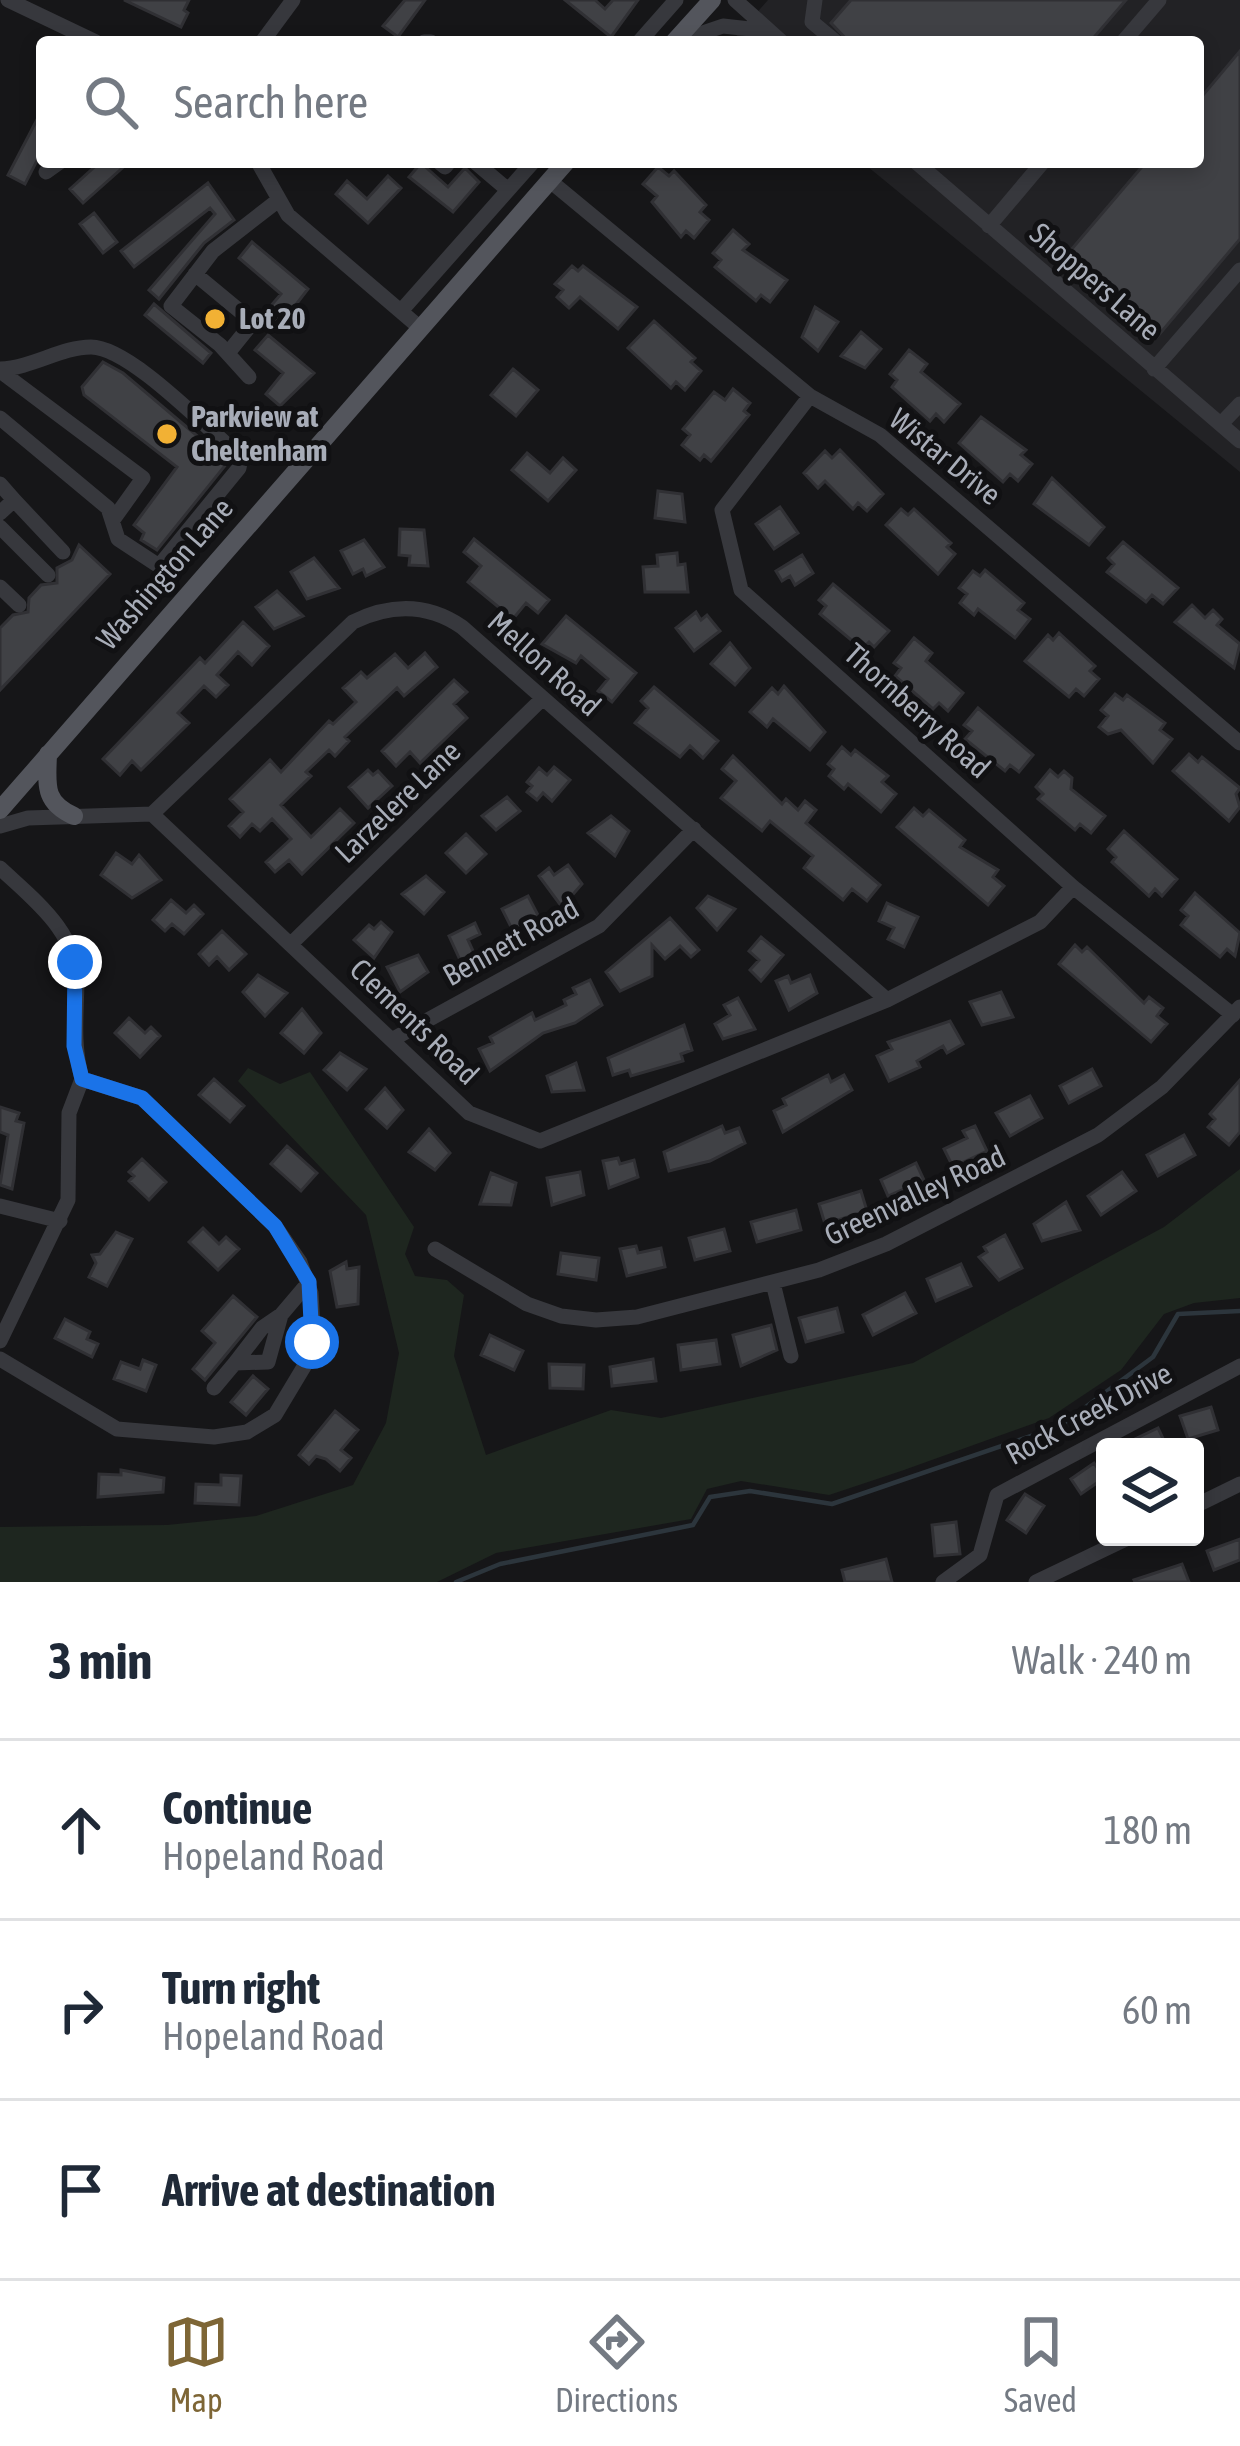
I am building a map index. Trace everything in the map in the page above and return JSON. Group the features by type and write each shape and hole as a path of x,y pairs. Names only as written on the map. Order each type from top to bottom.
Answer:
{"main road":[{"path":"680,36 712,0"},
{"name":"Washington Lane","path":"0,810 560,168"},
{"path":"48,754 47,794 55,808 74,817"}],"street":[{"path":"8,0 83,36"},
{"path":"266,36 292,0"},
{"path":"644,36 676,0"},
{"path":"735,0 776,36"},
{"path":"815,0 812,22 829,36"},
{"path":"1128,36 1159,0"},
{"path":"693,36 723,26 776,36"},
{"path":"261,168 276,202 419,327"},
{"path":"482,168 508,190"},
{"path":"401,311 528,168"},
{"name":"Shoppers Lane","path":"923,168 1240,440"},
{"path":"989,226 1038,168"},
{"name":"Wistar Drive","path":"549,180 810,396 880,434 1240,743"},
{"path":"249,377 228,353 171,306 213,251 276,202"},
{"path":"1154,369 1240,270"},
{"path":"195,274 253,322 228,353"},
{"path":"0,370 27,368 86,346 113,350 241,457 239,468 159,566 118,539 108,508 0,418"},
{"path":"0,370 143,478 113,520"},
{"name":"Thornberry Road","path":"810,396 722,510 741,590 1073,887 1236,1011"},
{"path":"1221,424 1240,404"},
{"path":"0,484 63,553"},
{"path":"0,513 14,500"},
{"path":"0,527 48,575"},
{"path":"0,587 19,605"},
{"name":"Mellon Road","path":"152,814 353,622 380,611 406,608 443,615 887,1000"},
{"name":"Larzelere Lane","path":"293,942 541,700"},
{"path":"0,826 152,814"},
{"name":"Clements Road","path":"152,814 395,1038 469,1113 540,1141 887,1000 1040,922 1073,887"},
{"name":"Bennett Road","path":"395,1038 599,926 694,829"},
{"path":"0,868 57,923 72,953 77,982 74,1046 82,1079 69,1113 70,1187 60,1221 0,1341"},
{"name":"Greenvalley Road","path":"435,1249 527,1304 576,1319 637,1317 773,1283 886,1244 1064,1155 1162,1087 1236,1011"},
{"path":"0,1360 117,1429 214,1437 247,1432 275,1415 302,1376 313,1328 309,1282 275,1226 142,1098 82,1079"},
{"path":"0,1207 60,1221"},
{"path":"214,1388 262,1328 281,1315 309,1282"},
{"path":"773,1283 790,1356"},
{"path":"235,1363 268,1362 281,1315"},
{"name":"Rock Creek Drive","path":"943,1582 980,1556 997,1495 1240,1366"},
{"path":"1204,1501 1240,1484"},
{"path":"1036,1582 1111,1546"}],"shaded area":[{"path":"768,0 1240,0 1240,472 869,168 1204,168 1204,36 736,36"},
{"path":"248,1068 280,1084 310,1072 414,1227 405,1254 415,1276 447,1280 464,1295 454,1356 486,1455 611,1410 661,1418 913,1363 1164,1227 1240,1169 1240,1298 1194,1303 1164,1314 1121,1370 1049,1418 829,1495 741,1481 707,1489 691,1519 496,1553 437,1582 0,1582 0,1527 167,1525 256,1516 353,1485 386,1423 399,1353 366,1215 238,1081"}],"building":[{"path":"124,0 189,0 184,10 188,13 181,27"},
{"path":"405,0 425,0 399,36 383,26"},
{"path":"565,0 595,0 605,9 613,0 638,0 610,36"},
{"path":"851,0 1126,0 1095,36 843,36 831,23"},
{"path":"1240,51 1240,239 1157,337 1150,330 1144,337 1059,264 1141,168 1204,168 1204,94"},
{"path":"36,121 36,163 25,184 8,175"},
{"path":"93,168 122,168 83,203 70,189"},
{"path":"417,168 427,168 448,187 465,168 479,182 453,212 409,177"},
{"path":"657,168 669,176 674,171 706,205 700,212 709,220 694,238 686,231 681,237 652,202 657,196 643,184"},
{"path":"388,176 401,188 368,223 336,194 347,181 367,199"},
{"path":"208,183 234,220 204,243 159,299 149,290 215,214 210,208 134,267 121,251"},
{"path":"94,213 117,242 103,253 80,224"},
{"path":"733,230 749,244 743,250 787,280 770,302 761,295 756,301 715,267 721,260 713,253"},
{"path":"252,242 308,289 278,328 263,315 281,294 239,258"},
{"path":"572,266 578,271 583,266 637,307 618,329 580,297 569,308 557,297 563,290 555,284"},
{"path":"154,304 211,353 203,363 145,315"},
{"path":"815,307 838,322 818,351 802,337"},
{"path":"654,321 695,358 691,362 701,371 685,390 676,382 671,388 628,348"},
{"path":"861,332 881,349 865,368 841,356"},
{"path":"268,335 314,373 280,406 266,394 283,373 255,350"},
{"path":"909,350 927,364 921,372 960,404 944,422 936,414 930,421 892,387 897,380 890,374"},
{"name":"Parkview at Cheltenham","path":"103,362 123,373 228,462 157,550 141,540 144,533 134,525 177,467 84,395 82,387"},
{"path":"513,369 538,390 516,416 491,395"},
{"path":"733,389 750,403 744,411 749,415 711,461 704,455 700,460 682,445 690,435 683,429 714,392 725,400"},
{"path":"981,417 1026,450 1021,455 1032,464 1018,481 1010,474 1003,482 959,443"},
{"path":"840,450 883,494 867,511 858,503 853,509 825,481 818,488 804,473 825,451 832,458"},
{"path":"527,453 550,473 563,458 576,470 548,501 512,470"},
{"path":"1052,478 1104,527 1089,545 1034,504"},
{"path":"658,491 682,494 685,522 655,518"},
{"path":"780,507 798,533 774,549 756,524"},
{"path":"901,509 908,515 914,509 951,543 947,547 955,554 938,574 886,525"},
{"path":"400,529 424,530 428,566 409,565 410,556 399,555"},
{"path":"474,539 549,600 538,613 526,603 513,619 468,582 481,566 464,552"},
{"path":"364,540 384,567 366,576 363,569 353,574 341,551"},
{"path":"1123,542 1178,588 1163,604 1152,595 1146,602 1107,572 1114,564 1108,558"},
{"path":"79,545 110,574 0,690 0,628 13,615 28,612 29,598 41,585 57,583 57,568 72,560"},
{"path":"677,553 678,565 685,564 688,592 645,592 643,567 658,566 657,555"},
{"path":"802,555 813,573 795,585 790,576 782,581 776,571"},
{"path":"314,558 339,588 307,599 291,572"},
{"path":"985,570 1024,603 1018,610 1030,619 1015,638 978,609 974,615 960,603 967,594 959,588 973,571 980,576"},
{"path":"833,584 889,631 874,647 869,642 862,649 820,614 826,606 819,600"},
{"path":"277,591 303,616 274,629 256,607"},
{"path":"1192,605 1205,618 1213,610 1222,619 1217,625 1240,644 1234,668 1175,622"},
{"path":"696,612 701,620 707,615 720,631 694,651 676,628"},
{"path":"566,616 636,673 612,702 598,691 608,679 581,656 576,663 542,644"},
{"path":"243,622 269,646 252,665 238,652 217,675 228,685 216,697 204,686 178,713 189,723 141,770 132,761 120,775 103,759 200,658 205,663"},
{"path":"1059,633 1095,666 1090,671 1099,679 1084,696 1076,689 1069,697 1025,661 1048,635 1053,640"},
{"path":"914,638 932,653 926,661 963,693 948,711 939,703 933,709 895,676 901,668 894,663"},
{"path":"730,643 750,668 735,685 711,664"},
{"path":"425,653 437,667 404,696 397,688 345,737 349,741 335,756 329,750 306,772 311,776 281,805 311,837 340,809 354,823 302,874 289,860 275,872 266,862 291,839 272,819 260,831 252,824 240,837 229,826 243,812 230,799 270,760 281,772 329,721 333,724 356,702 343,688 361,672 367,678 395,654 408,668"},
{"path":"454,680 467,692 454,704 467,718 420,763 410,752 396,766 382,751"},
{"path":"784,686 825,732 810,750 773,719 767,727 750,712 772,688 778,694"},
{"path":"654,687 718,741 703,758 690,746 680,757 635,723 648,708 641,701"},
{"path":"1115,694 1123,700 1127,695 1165,723 1160,730 1172,739 1153,763 1121,730 1108,734 1099,727 1108,716 1101,710"},
{"path":"978,708 1033,755 1019,772 1010,765 1005,771 965,739 972,731 964,725"},
{"path":"842,747 851,755 855,750 888,776 882,782 896,794 881,812 848,784 844,789 829,776 834,769 828,764"},
{"path":"1189,754 1198,762 1202,757 1240,788 1236,794 1240,807 1229,821 1173,771"},
{"path":"733,756 782,804 786,799 798,810 805,801 816,810 806,823 880,885 867,901 852,889 843,900 804,868 813,856 770,821 762,831 721,798 736,781 722,769"},
{"path":"554,767 570,780 552,801 543,793 537,800 527,792 532,786 527,782 539,768 547,775"},
{"path":"368,770 373,775 378,771 392,786 368,808 349,787"},
{"path":"1050,770 1058,777 1064,771 1072,778 1071,789 1105,816 1091,833 1080,824 1075,830 1038,799 1043,794 1036,787"},
{"path":"507,797 520,811 496,830 482,816"},
{"path":"914,808 923,816 929,810 965,840 960,847 998,870 993,877 1004,886 988,905 897,827"},
{"path":"611,816 629,831 615,856 588,833"},
{"path":"1124,831 1177,879 1162,896 1155,889 1149,896 1112,862 1116,857 1108,849"},
{"path":"466,834 486,854 466,873 446,853"},
{"path":"116,853 132,864 139,855 161,880 132,898 101,875"},
{"path":"568,865 582,884 562,907 539,876 549,868 554,875"},
{"path":"426,876 444,892 424,914 402,894"},
{"path":"1195,893 1240,933 1235,956 1227,949 1220,957 1181,925 1188,916 1181,910"},
{"path":"528,896 538,915 514,933 502,909"},
{"path":"708,896 735,909 717,930 697,908"},
{"path":"171,900 186,913 194,905 203,914 184,934 172,924 165,931 153,920"},
{"path":"887,903 918,917 904,947 888,939 894,928 879,921"},
{"path":"670,918 699,950 691,957 680,946 665,959 652,945 652,976 620,991 606,972"},
{"path":"381,922 392,932 374,958 354,940 369,925 374,929"},
{"path":"475,923 480,934 468,940 474,953 460,960 449,936"},
{"path":"222,931 246,954 229,970 217,957 209,965 199,954"},
{"path":"761,937 783,955 761,981 750,970 759,960 749,951"},
{"path":"1075,945 1082,952 1087,947 1144,1003 1149,997 1163,1008 1157,1016 1167,1024 1151,1042 1059,964"},
{"path":"418,955 428,972 400,992 387,967"},
{"path":"258,975 287,993 265,1016 243,992"},
{"path":"810,975 817,993 789,1010 776,981 788,976 791,983"},
{"path":"590,980 602,1005 575,1023 543,1033 490,1071 479,1049 493,1043 490,1037 532,1013 535,1020 566,1005 564,1000 576,994 573,988"},
{"path":"1001,992 1013,1017 982,1025 970,1002"},
{"path":"738,998 755,1029 723,1039 715,1024 730,1015 724,1005"},
{"path":"302,1009 321,1033 304,1053 281,1033"},
{"path":"129,1018 145,1033 151,1027 160,1036 140,1057 115,1033"},
{"path":"950,1021 963,1044 947,1053 943,1046 917,1061 920,1067 889,1081 877,1056 892,1049 888,1042"},
{"path":"684,1025 692,1050 681,1054 683,1061 631,1076 629,1070 613,1075 608,1058"},
{"path":"340,1053 366,1069 347,1090 324,1070"},
{"path":"576,1063 584,1090 552,1092 547,1076"},
{"path":"1092,1069 1101,1086 1069,1103 1060,1086"},
{"path":"828,1075 831,1082 844,1075 852,1090 783,1132 774,1111 786,1105 783,1099"},
{"path":"214,1079 244,1106 230,1122 199,1095"},
{"path":"1240,1080 1240,1132 1229,1145 1208,1127 1215,1119 1210,1114"},
{"path":"385,1088 403,1110 387,1128 366,1109"},
{"path":"1030,1096 1042,1118 1010,1136 996,1113"},
{"path":"0,1107 19,1113 16,1121 24,1123 12,1189 0,1185 8,1135 0,1132"},
{"path":"722,1126 725,1133 739,1128 745,1143 710,1161 669,1171 664,1152"},
{"path":"975,1126 987,1151 953,1167 944,1149 967,1138 963,1131"},
{"path":"429,1129 450,1153 435,1170 409,1152"},
{"path":"1184,1135 1195,1155 1158,1176 1147,1155"},
{"path":"287,1146 317,1173 301,1191 271,1164"},
{"path":"618,1158 620,1164 634,1160 638,1177 609,1188 603,1161"},
{"path":"142,1159 166,1182 149,1200 129,1181 134,1176 129,1172"},
{"path":"916,1163 924,1180 888,1196 881,1180"},
{"path":"580,1172 584,1195 552,1205 547,1178"},
{"path":"1122,1172 1136,1191 1101,1215 1088,1196"},
{"path":"491,1173 516,1183 511,1205 480,1204"},
{"path":"861,1191 867,1211 825,1224 819,1204"},
{"path":"1066,1202 1080,1230 1042,1241 1034,1224"},
{"path":"796,1210 801,1230 757,1242 751,1222"},
{"path":"203,1228 219,1244 226,1237 239,1249 218,1270 189,1242"},
{"path":"724,1229 730,1251 695,1260 689,1238"},
{"path":"116,1232 132,1239 107,1286 89,1277 96,1263 92,1255 100,1254"},
{"path":"1005,1235 1022,1268 999,1280 979,1257 987,1252 984,1247"},
{"path":"636,1246 638,1253 661,1248 665,1267 627,1276 620,1249"},
{"path":"561,1253 599,1258 596,1280 558,1274"},
{"path":"346,1262 347,1269 359,1267 358,1304 337,1307 330,1271"},
{"path":"961,1264 971,1286 936,1301 927,1279"},
{"path":"905,1293 916,1313 873,1335 863,1315"},
{"path":"233,1296 257,1317 205,1380 193,1369 215,1343 202,1331"},
{"path":"837,1308 843,1332 806,1342 799,1318"},
{"path":"65,1319 90,1332 87,1339 98,1344 92,1357 55,1338"},
{"path":"771,1325 777,1350 741,1366 733,1335"},
{"path":"490,1335 523,1351 514,1370 481,1355"},
{"path":"716,1340 720,1364 681,1370 678,1345"},
{"path":"653,1359 656,1381 612,1386 610,1367"},
{"path":"143,1360 156,1365 146,1391 114,1379 121,1362 140,1369"},
{"path":"549,1364 584,1365 583,1389 550,1388"},
{"path":"253,1376 268,1389 246,1415 231,1402"},
{"path":"1211,1407 1218,1430 1188,1438 1180,1416"},
{"path":"335,1411 358,1430 341,1450 351,1458 340,1471 326,1459 316,1456 309,1464 299,1455"},
{"path":"1158,1428 1163,1438 1137,1438"},
{"path":"1096,1466 1096,1484 1081,1494 1071,1479"},
{"path":"121,1470 164,1478 163,1492 98,1497 99,1474 121,1475"},
{"path":"221,1475 241,1476 239,1505 195,1503 196,1484 221,1485"},
{"path":"1025,1494 1044,1506 1026,1533 1007,1520"},
{"path":"956,1522 960,1554 935,1556 932,1525"},
{"path":"1240,1539 1240,1560 1214,1570 1207,1551"},
{"path":"886,1559 892,1582 845,1582 842,1570"},
{"path":"1182,1564 1189,1582 1134,1580"}],"waterway":[{"path":"456,1582 500,1564 693,1525 710,1497 750,1491 832,1504 1060,1426 1153,1357 1178,1314 1240,1311"}],"place":[{"name":"Lot 20","path":"215,319"},
{"name":"Parkview at Cheltenham","path":"167,434"}],"route":[{"path":"75,962 73,1032 82,1079 142,1098 275,1226 309,1282 312,1342"}]}
